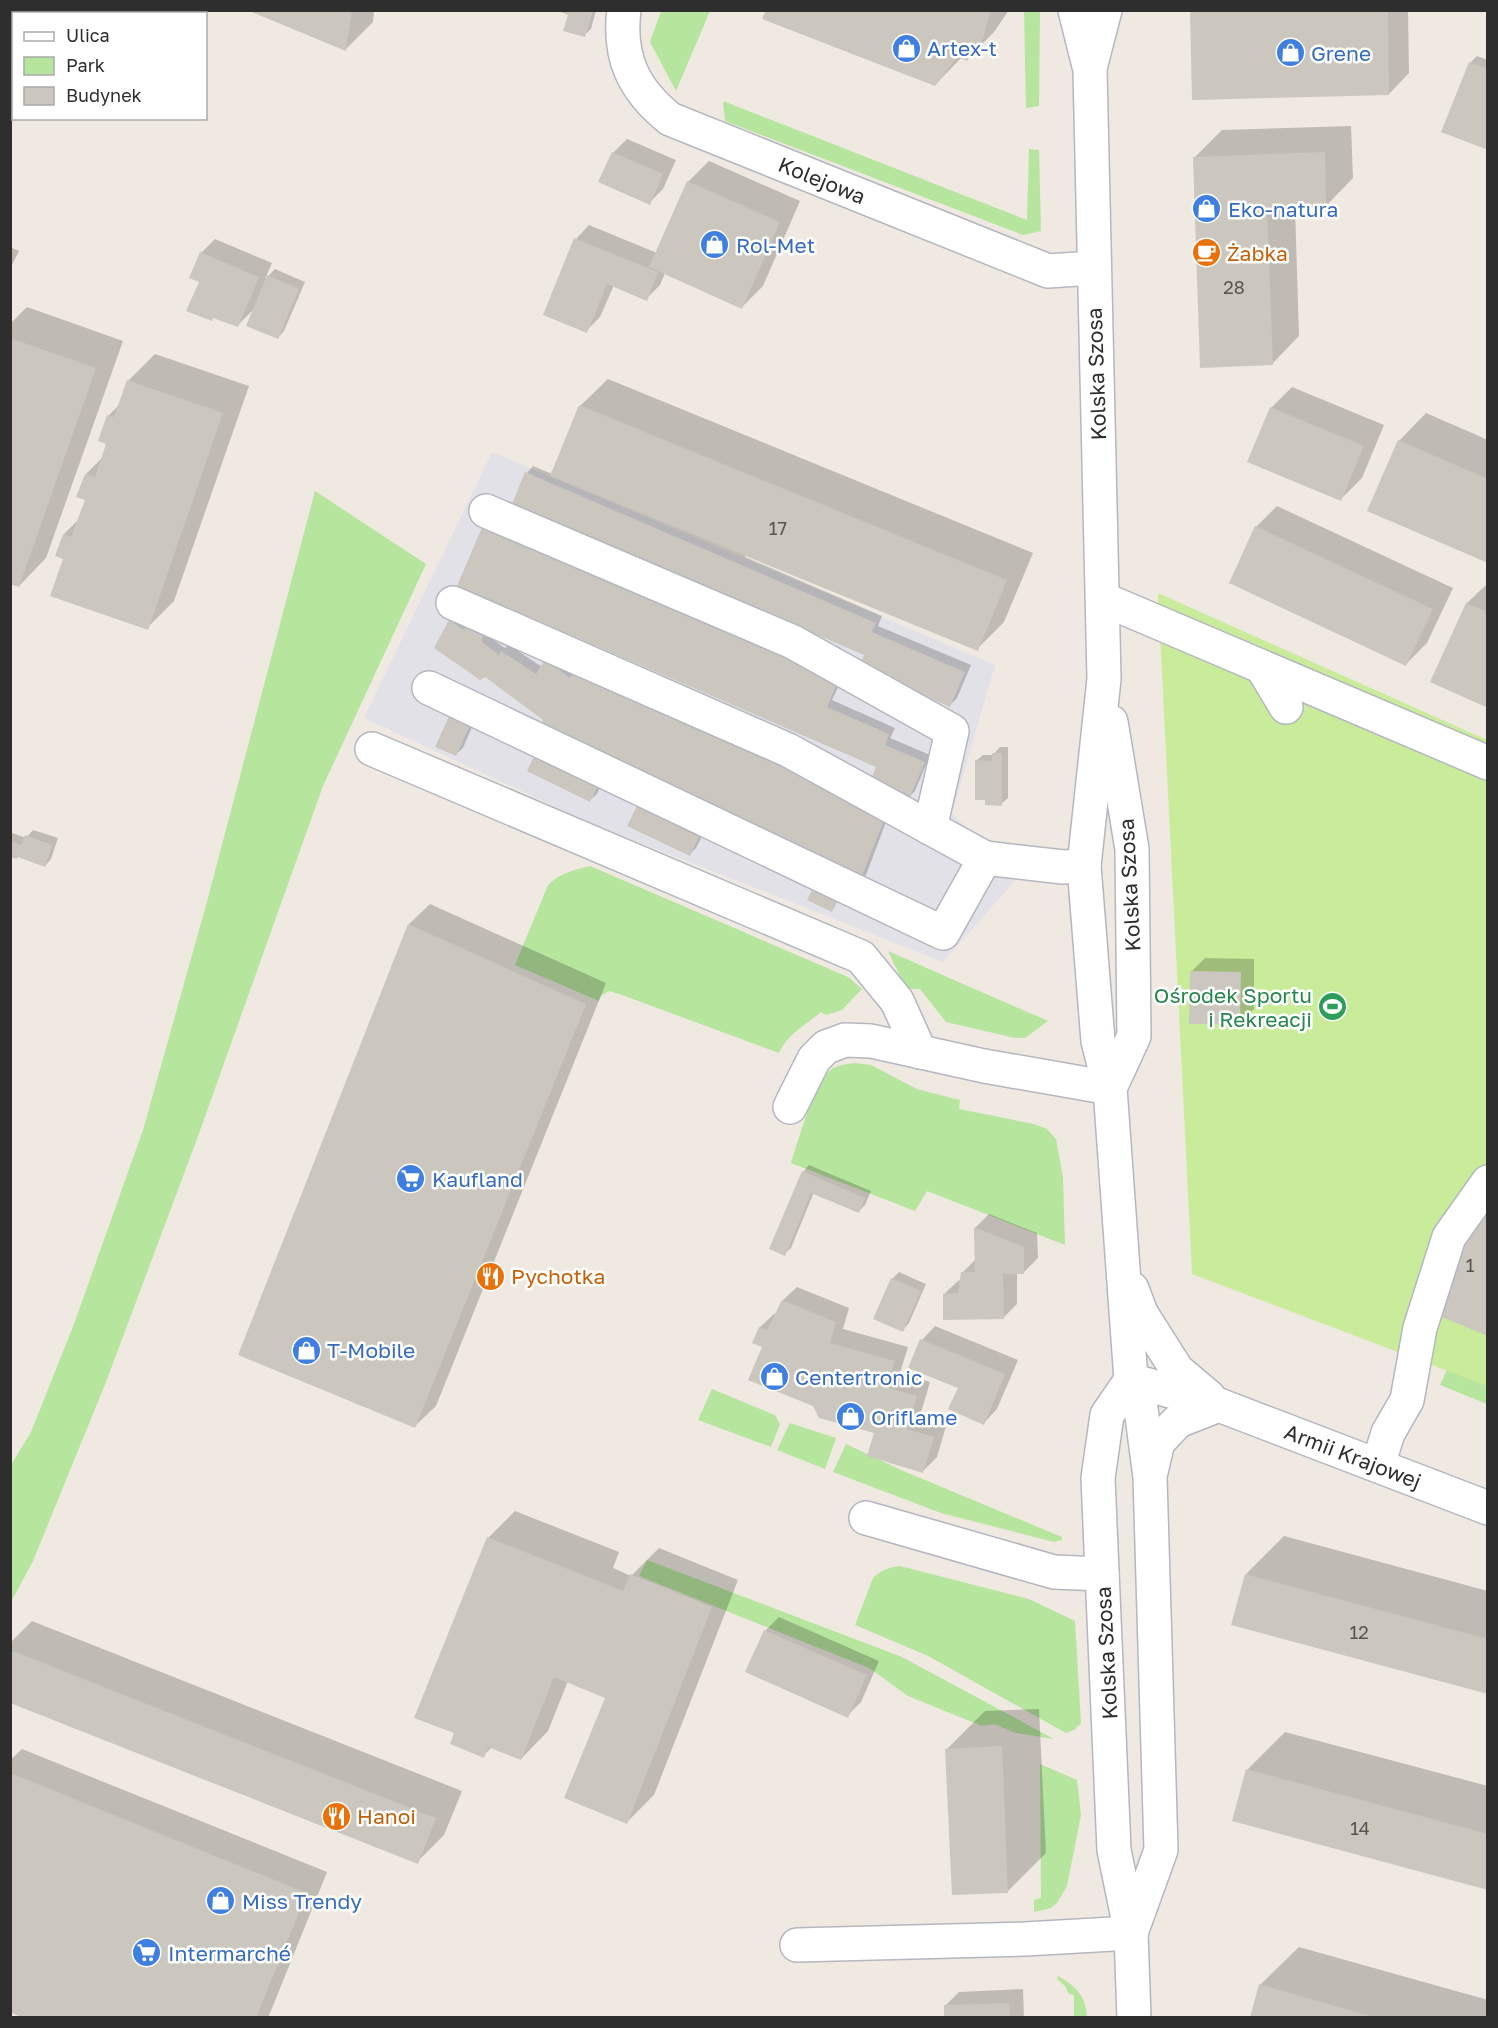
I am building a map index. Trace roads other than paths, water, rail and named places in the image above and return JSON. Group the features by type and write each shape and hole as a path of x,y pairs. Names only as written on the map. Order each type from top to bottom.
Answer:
{"street":[{"name":"Kolejowa","path":"624,10 623,35 627,65 644,94 670,119 1048,271 1093,268"},
{"name":"Kolska Szosa","path":"1075,10 1090,70 1104,679 1084,866 1098,1041 1110,1088 1125,1268 1131,1380 1141,1409 1150,1476 1161,1850 1131,1933"},
{"name":"Kolska Szosa","path":"1090,70 1105,10"},
{"path":"486,511 794,642 952,731 930,828"},
{"path":"1103,599 1488,763"},
{"path":"453,603 788,750 985,858 1063,867 1084,866"},
{"path":"1262,667 1286,707"},
{"name":"Kolska Szosa","path":"1104,679 1132,849 1134,938 1134,1036 1110,1088"},
{"path":"429,688 943,933 985,858"},
{"path":"372,749 861,957 897,1001 920,1052"},
{"path":"790,1107 814,1059 826,1047 845,1040 871,1041 984,1066 1110,1088"},
{"path":"1378,1465 1388,1433 1407,1401 1420,1328 1449,1237 1488,1182"},
{"name":"Armii Krajowej","path":"1125,1268 1141,1313 1177,1370 1219,1405"},
{"name":"Kolska Szosa","path":"1131,1380 1107,1415 1098,1478 1114,1850 1131,1933 1134,2018"},
{"name":"Armii Krajowej","path":"1131,1380 1219,1405 1488,1508"},
{"name":"Kolska Szosa","path":"1150,1476 1158,1442 1179,1421 1219,1405"},
{"path":"866,1518 1054,1572 1102,1574"},
{"path":"797,1945 1025,1939 1131,1933"}],"place":[{"name":"Artex-t","path":"906,48"},
{"name":"Grene","path":"1290,53"},
{"name":"Eko-natura","path":"1207,209"},
{"name":"Rol-Met","path":"715,245"},
{"name":"Żabka","path":"1206,253"},
{"name":"Ośrodek Sportu i Rekreacji","path":"1333,1007"},
{"name":"Kaufland","path":"411,1179"},
{"name":"Pychotka","path":"490,1276"},
{"name":"T-Mobile","path":"306,1350"},
{"name":"Centertronic","path":"774,1377"},
{"name":"Oriflame","path":"850,1417"},
{"name":"Hanoi","path":"336,1816"},
{"name":"Miss Trendy","path":"221,1901"},
{"name":"Intermarché","path":"147,1953"}]}
